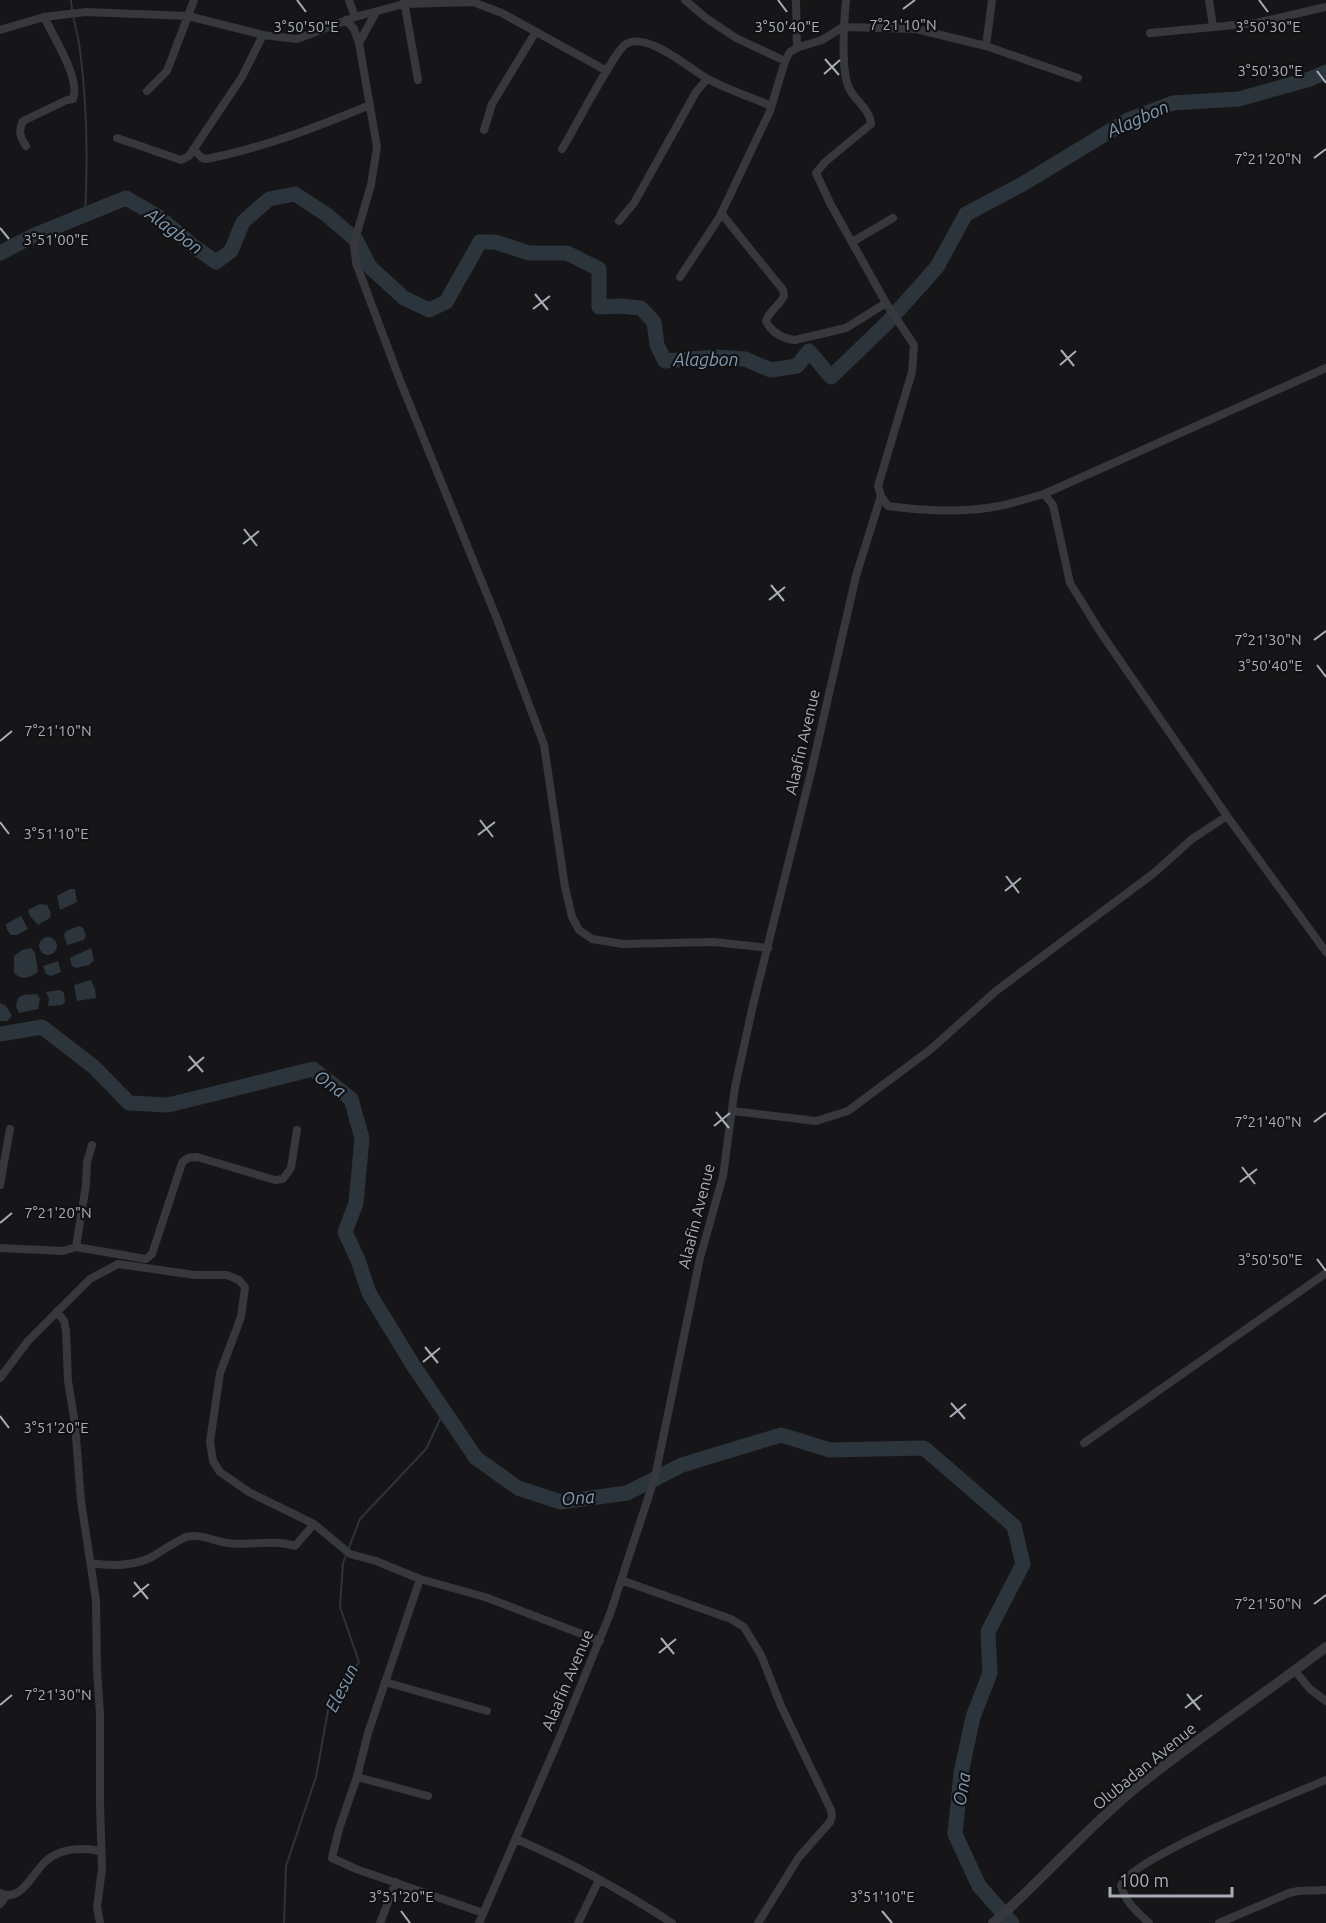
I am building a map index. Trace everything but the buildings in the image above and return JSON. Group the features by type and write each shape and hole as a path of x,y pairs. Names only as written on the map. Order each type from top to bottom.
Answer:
{"street":[{"path":"147,91 167,71 194,0"},
{"path":"349,0 355,16"},
{"path":"685,0 706,18 736,38 785,61"},
{"path":"796,0 797,48"},
{"path":"843,27 846,0"},
{"path":"986,46 992,0"},
{"path":"1209,0 1213,27"},
{"path":"0,30 44,17 86,12 188,16 263,35 297,39 355,16 376,12 404,2 473,1 502,13 607,71"},
{"path":"404,2 418,80"},
{"path":"1150,33 1256,23 1326,7"},
{"path":"358,43 376,12"},
{"path":"26,146 21,138 20,127 23,121 73,99 76,93 68,66 44,17"},
{"path":"346,20 354,29 358,43 377,147 371,185 354,243 356,262 401,383 497,619 544,745 565,887 572,917 579,930 592,939 623,944 714,942 768,948"},
{"path":"680,277 721,213 771,106 785,61 790,52 797,48 822,40 843,27 916,29 986,46 1078,78"},
{"name":"Alaafin Avenue","path":"479,1923 600,1641 655,1477 700,1258 723,1176 735,1087 753,1005 856,576 881,496 878,486 880,476 912,372 914,345 888,306 816,173 825,162 872,124 870,117 849,88 845,71 843,27"},
{"path":"484,130 492,104 535,33"},
{"path":"117,138 181,160 189,156 242,77 263,35"},
{"path":"562,149 624,45 633,41 668,52 707,79 771,106"},
{"path":"619,220 634,203 696,92 707,79"},
{"path":"193,149 206,159 245,151 282,137 309,131 370,105"},
{"path":"721,213 783,290 784,296 767,315 766,321 769,327 787,339 795,340 846,328 888,306"},
{"path":"852,242 893,218"},
{"path":"881,496 888,506 942,510 998,507 1044,494 1326,368"},
{"path":"1044,494 1053,505 1070,583 1227,816 1326,952"},
{"path":"733,1111 816,1121 848,1110 869,1097 931,1048 996,991 1154,873 1192,839 1227,816"},
{"path":"0,1185 10,1129"},
{"path":"0,1248 63,1251 75,1247 146,1259 152,1254 182,1163 188,1158 197,1157 275,1180 283,1179 291,1168 297,1130"},
{"path":"75,1247 86,1185 87,1162 92,1145"},
{"path":"109,1251 111,1268"},
{"path":"0,1378 28,1341 90,1279 118,1264 195,1275 234,1277 245,1287 245,1298 241,1317 220,1373 210,1442 213,1461 227,1478 249,1492 314,1524 350,1554 376,1561 420,1579 485,1597 600,1641"},
{"path":"1084,1443 1326,1273"},
{"path":"57,1311 64,1321 66,1331 81,1501 96,1600 102,1869 97,1907 100,1923"},
{"path":"91,1563 111,1566 147,1559 188,1536 208,1537 245,1545 261,1542 295,1546 314,1524"},
{"path":"420,1579 368,1733 332,1858 483,1913"},
{"path":"621,1580 731,1619 744,1627 761,1654 781,1706 829,1803 832,1816 830,1822 799,1857 758,1923"},
{"name":"Olubadan Avenue","path":"995,1921 1071,1846 1133,1791 1191,1745 1326,1647"},
{"path":"1295,1671 1310,1689 1326,1701"},
{"path":"385,1682 487,1711"},
{"path":"357,1777 428,1796"},
{"path":"1149,1923 1135,1910 1122,1891 1121,1885 1129,1875 1168,1851 1326,1779"},
{"path":"516,1839 599,1880 672,1923"},
{"path":"0,1904 3,1894 18,1893 46,1861 54,1856 78,1849 100,1851"},
{"path":"578,1923 599,1880"},
{"path":"380,1923 396,1882"},
{"path":"1219,1923 1289,1893 1326,1890"}],"shaded area":[{"path":"70,889 75,889 77,902 60,910 57,896"},
{"path":"40,904 47,905 51,913 50,918 38,925 28,910"},
{"path":"21,916 28,929 17,935 11,935 6,924"},
{"path":"79,926 83,928 86,935 84,940 67,945 64,935 66,931"},
{"path":"48,937 54,940 57,946 54,952 48,955 42,952 39,946 42,940"},
{"path":"31,948 35,953 38,972 23,978 14,973 14,956 22,950"},
{"path":"91,948 94,960 89,965 76,968 72,966 70,958"},
{"path":"58,961 61,972 51,976 46,974 43,966"},
{"path":"91,980 96,998 77,1001 74,985"},
{"path":"60,990 64,993 65,1002 62,1005 48,1006 49,999 46,992"},
{"path":"37,994 40,999 38,1009 19,1013 16,1006 18,998 23,995"},
{"path":"0,1003 6,1006 12,1016 7,1021 0,1021"}],"waterway":[{"path":"71,0 80,50 84,91 87,153 85,215"},
{"name":"Alagbon","path":"0,253 35,235 126,198 159,217 216,262 231,251 243,222 269,199 295,194 327,215 356,240 370,267 404,298 429,310 446,302 480,242 495,242 529,253 567,253 599,269 599,307 641,308 654,322 657,345 665,361 716,357 745,359 771,370 797,366 809,351 831,377 887,323 937,267 966,214 1021,185 1128,120 1173,103 1239,99 1310,79 1326,72"},
{"name":"Ona","path":"0,1034 42,1027 94,1067 129,1103 168,1105 313,1069 351,1099 362,1138 356,1203 345,1232 358,1260 369,1293 413,1365 476,1458 518,1488 561,1502 627,1493 682,1465 781,1435 830,1450 924,1448 1014,1526 1023,1564 988,1632 990,1673 973,1717 961,1773 955,1834 979,1886 1012,1923"},
{"name":"Elesun","path":"348,1550 360,1519 426,1449 444,1411"},
{"name":"Elesun","path":"284,1923 286,1866 316,1777 329,1705 359,1662 340,1607 343,1563 346,1555"}]}
